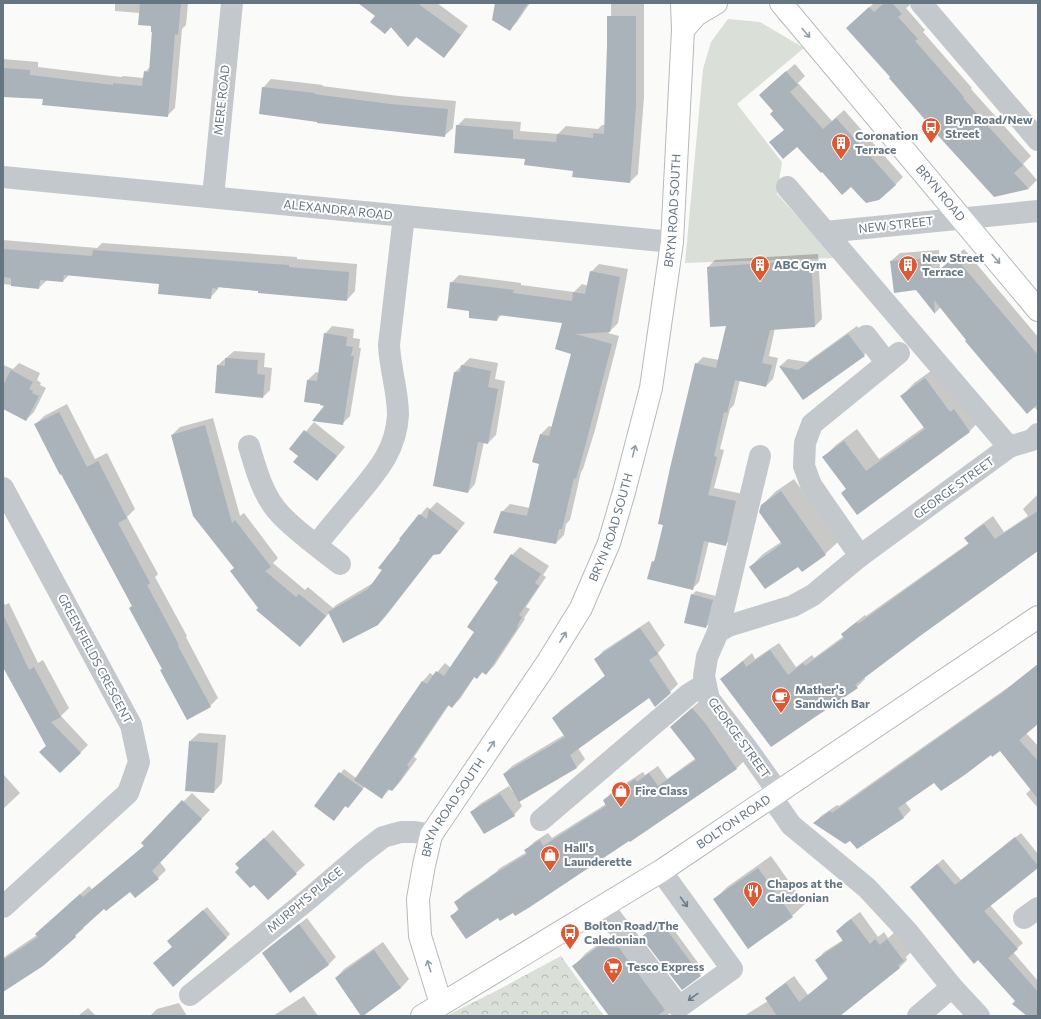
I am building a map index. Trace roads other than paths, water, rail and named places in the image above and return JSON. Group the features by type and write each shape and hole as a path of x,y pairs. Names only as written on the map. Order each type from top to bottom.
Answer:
{"main road":[{"name":"BRYN ROAD SOUTH","path":"441,1004 420,936 418,899 431,835 547,663 577,614 609,543 651,388 672,242 683,30 682,3"},
{"path":"683,30 696,15 716,3"},
{"name":"BRYN ROAD","path":"781,3 1038,310"},
{"name":"BOLTON ROAD","path":"422,1016 661,870 1038,617"}],"street":[{"name":"MERE ROAD","path":"213,197 232,3"},
{"path":"920,3 1038,140"},
{"name":"ALEXANDRA ROAD","path":"3,177 672,242"},
{"path":"786,187 1009,447"},
{"name":"NEW STREET","path":"825,232 1038,211"},
{"path":"316,545 381,466 393,442 398,416 398,400 396,384 389,357 389,345 404,216"},
{"path":"860,556 811,485 804,466 805,443 812,424 893,358 866,336"},
{"name":"GEORGE STREET","path":"979,1016 952,987 906,930 867,888 790,825 775,794 746,747 709,699 704,676 708,657 718,632 728,626 793,606 813,595 860,556 1009,447 1032,440 1038,434"},
{"path":"249,446 261,482 270,501 280,514 340,564"},
{"path":"718,632 760,456"},
{"name":"GREENFIELDS CRESCENT","path":"3,488 131,725 139,762 128,793 3,907"},
{"path":"541,820 689,694 705,684"},
{"name":"MURPH'S PLACE","path":"190,995 383,837 401,832 415,832 431,835"},
{"path":"602,907 679,1007 732,969 661,870"},
{"path":"918,1016 952,987"}],"place":[{"name":"Bryn Road/New Street","path":"931,144"},
{"name":"Coronation Terrace","path":"841,160"},
{"name":"ABC Gym","path":"760,282"},
{"name":"New Street Terrace","path":"908,282"},
{"name":"Mather's Sandwich Bar","path":"781,714"},
{"name":"Fire Class","path":"621,808"},
{"name":"Hall's Launderette","path":"550,872"},
{"name":"Chapos at the Caledonian","path":"753,908"},
{"name":"Bolton Road/The Caledonian","path":"570,950"},
{"name":"Tesco Express","path":"613,984"}]}
